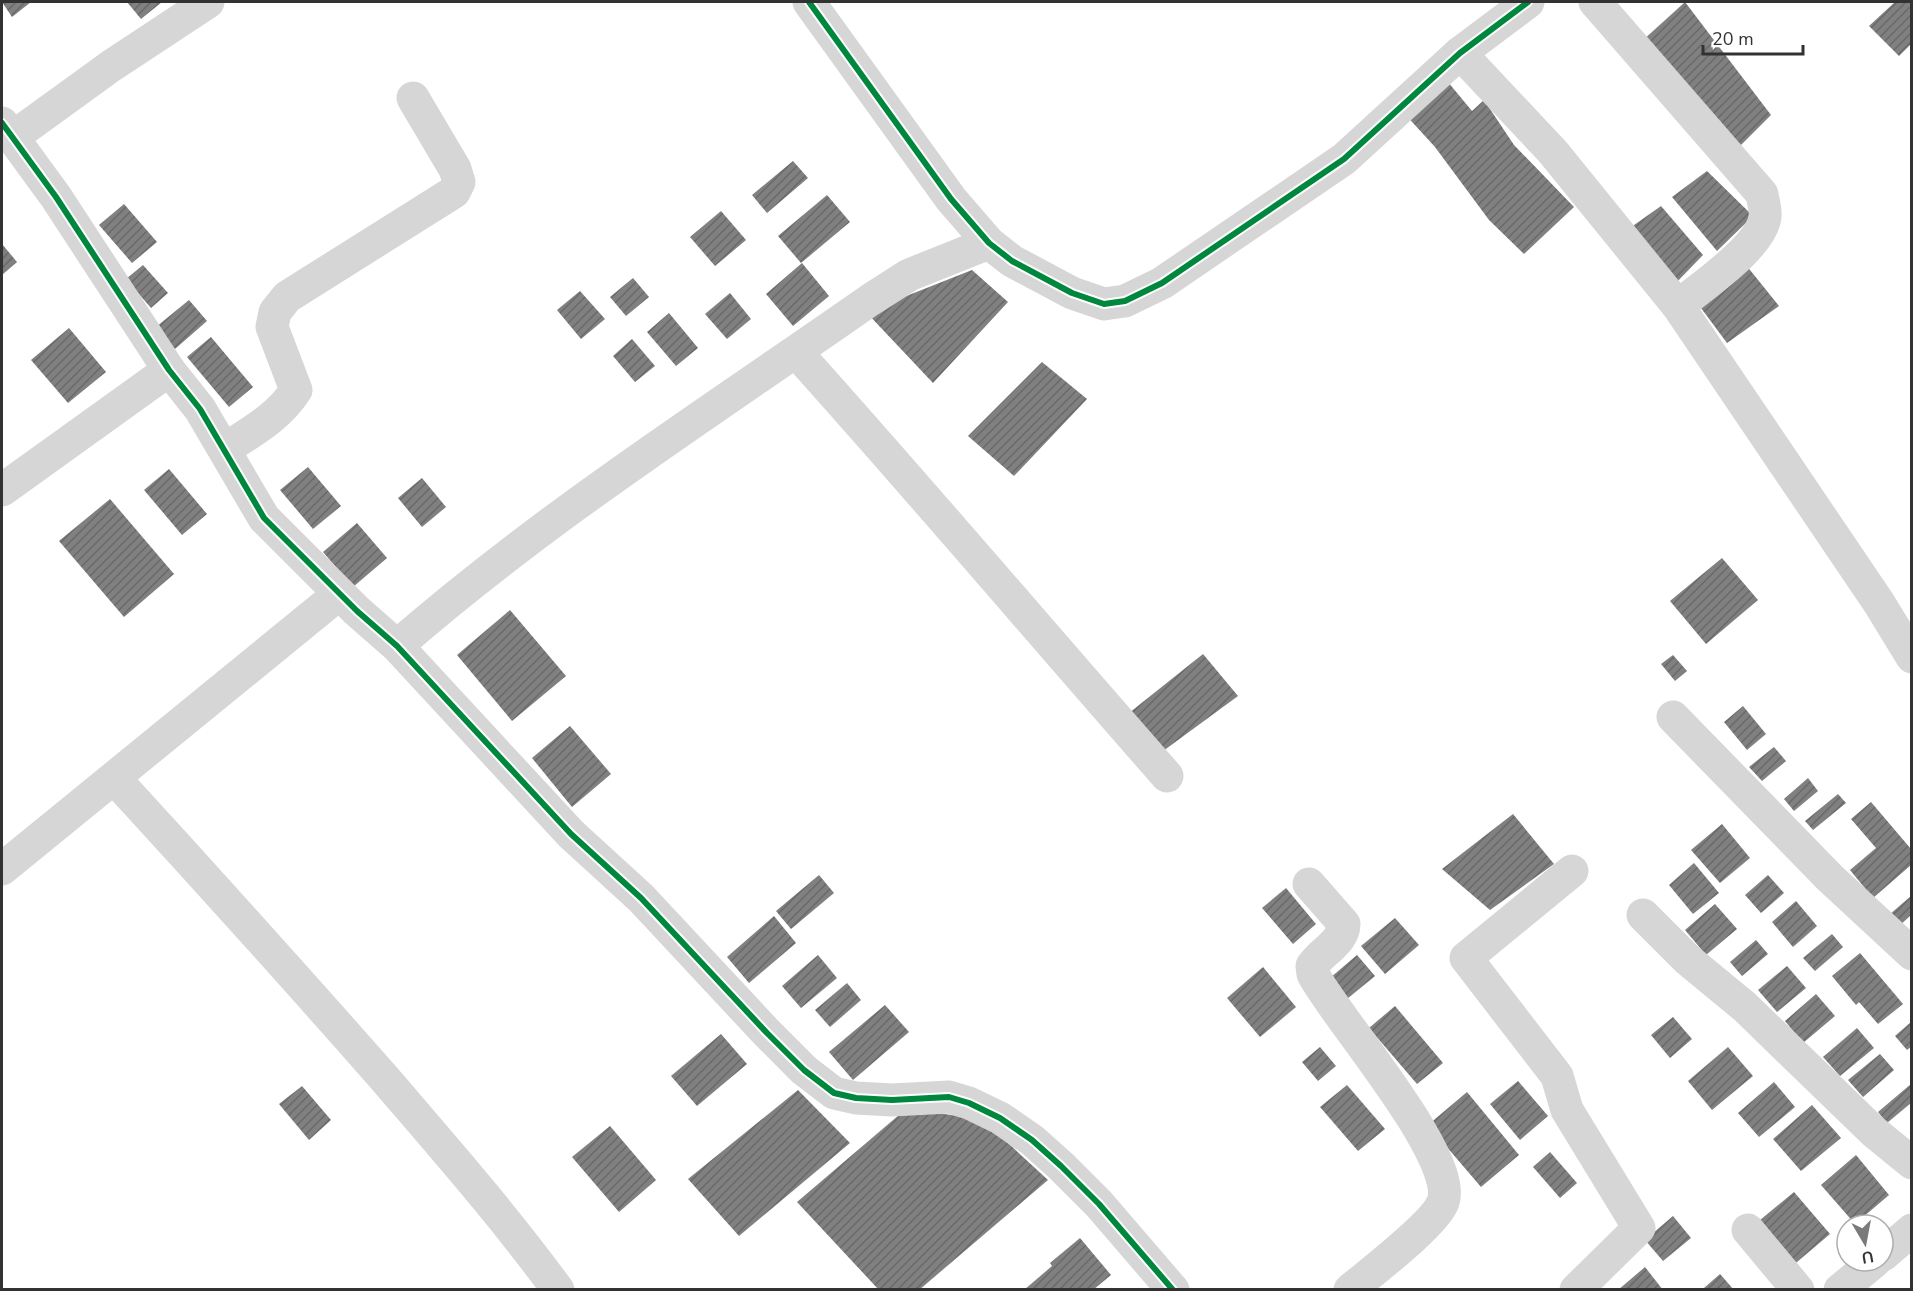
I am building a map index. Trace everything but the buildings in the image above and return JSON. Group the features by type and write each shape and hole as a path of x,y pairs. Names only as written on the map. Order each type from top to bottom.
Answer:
{"street":[{"path":"208,2 111,66 7,130 62,206 169,370 200,409 264,518 339,594 398,646 571,834 641,898 804,1070 834,1093 856,1098 891,1100 950,1098 969,1102 1000,1118 1032,1140 1061,1166 1099,1204 1173,1290"},
{"path":"809,2 951,199 989,243 1012,261 1072,293 1104,304 1125,302 1190,266 1244,226 1344,159 1460,53 1528,2"},
{"path":"1595,2 1762,194 1765,218 1757,236 1737,257 1678,306"},
{"path":"1460,53 1553,152 1678,306 1873,593 1911,657"},
{"path":"225,450 262,425 288,403 296,390 272,327 275,312 287,297 454,192 459,182 455,169 413,98"},
{"path":"398,646 457,594 714,407 797,353 909,275 989,243"},
{"path":"797,353 923,493 1019,608 1167,776"},
{"path":"2,490 169,370"},
{"path":"2,869 339,594"},
{"path":"1673,717 1830,878 1911,954"},
{"path":"115,779 279,957 487,1199 558,1290"},
{"path":"1572,871 1466,958 1557,1076 1567,1110 1640,1228 1576,1290"},
{"path":"1310,884 1344,924 1344,932 1312,966 1313,974 1413,1118 1440,1173 1444,1189 1443,1202 1427,1223 1350,1290"},
{"path":"1643,915 1688,960 1745,1007 1874,1132 1911,1163"},
{"path":"1748,1230 1798,1290"},
{"path":"1895,1244 1911,1230"},
{"path":"1840,1290 1861,1273"}],"cycle path":[{"path":"809,2 951,199 989,243 1012,261 1072,293 1104,304 1125,301 1162,283 1344,159 1460,53 1528,2"},
{"path":"2,123 56,197 169,370 200,409 264,518 357,611 397,646 571,834 641,898 804,1070 834,1093 856,1098 892,1100 949,1097 969,1103 1000,1118 1032,1140 1061,1166 1099,1204 1173,1290"}]}
